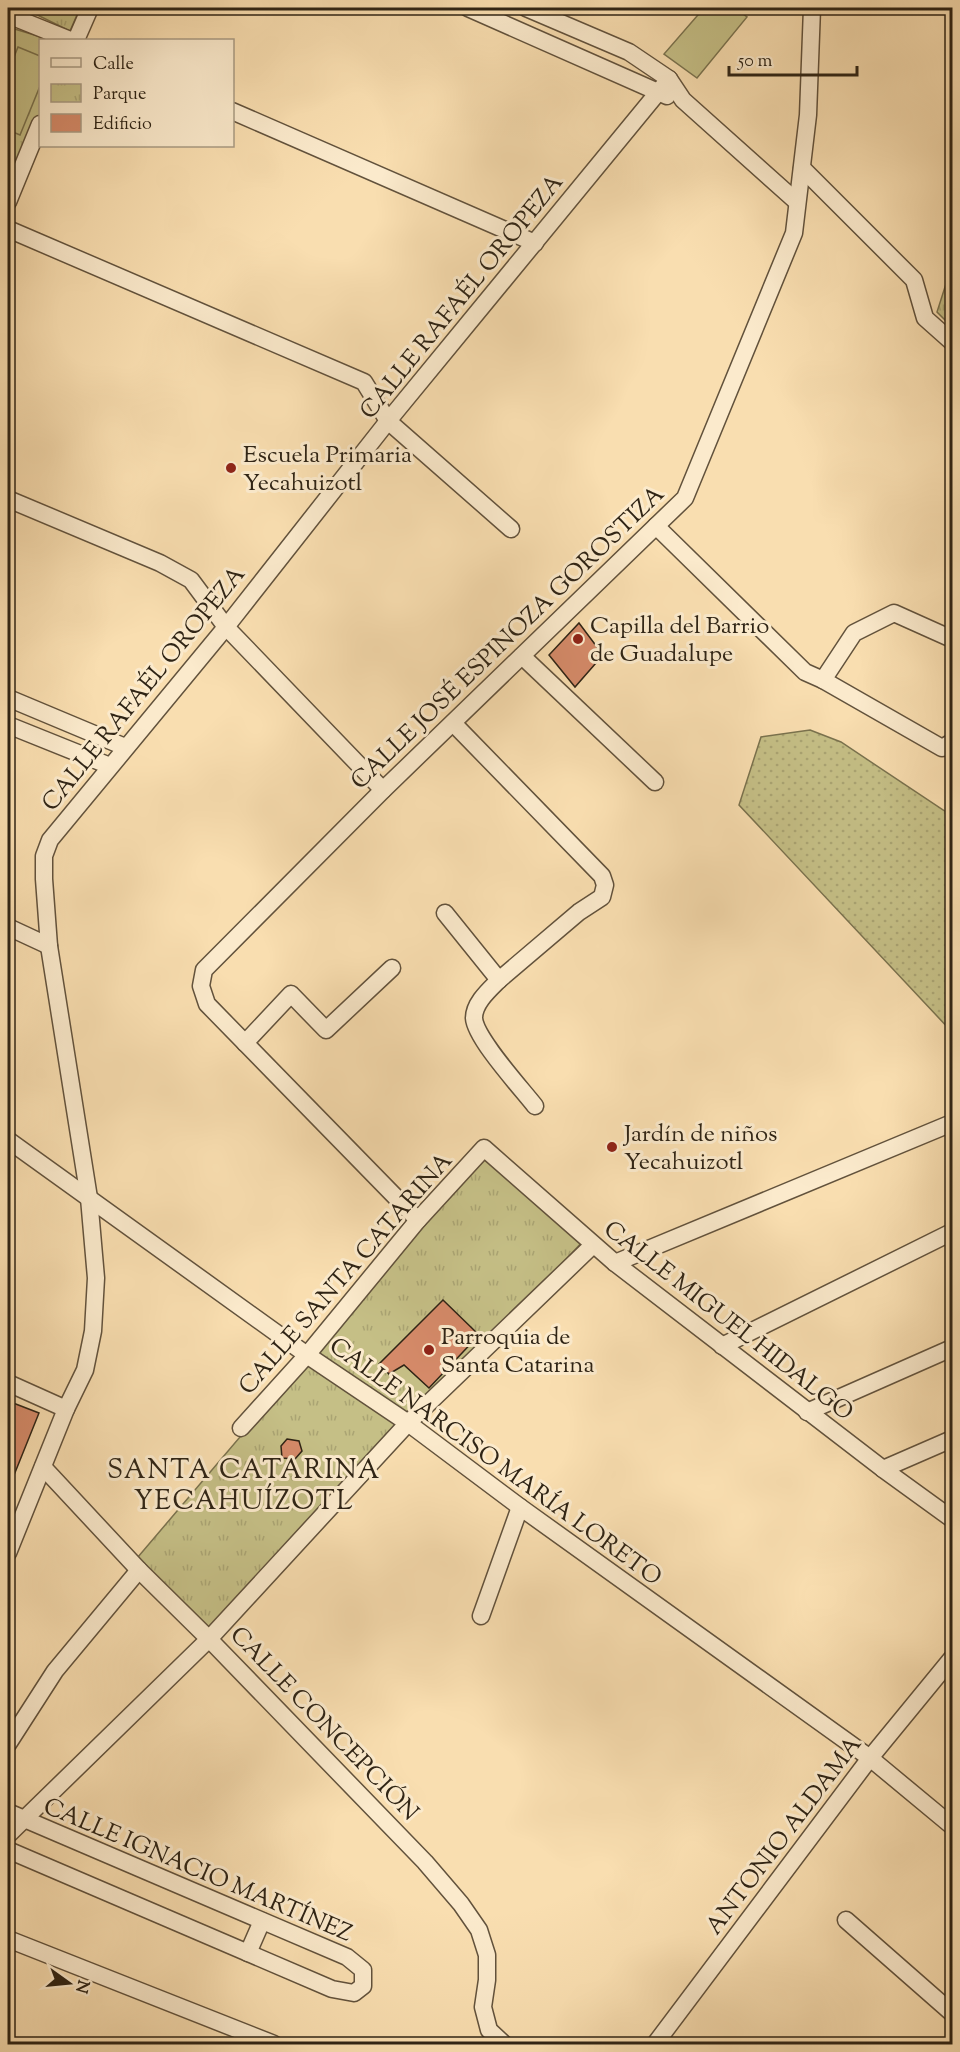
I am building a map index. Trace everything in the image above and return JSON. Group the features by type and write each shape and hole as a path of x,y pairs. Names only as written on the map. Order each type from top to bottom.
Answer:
{"street":[{"path":"76,39 90,8"},
{"path":"468,8 618,73 658,93 683,100"},
{"path":"526,8 629,52 669,79 683,100 797,202"},
{"name":"CALLE JOSÉ ESPINOZA GOROSTIZA","path":"418,1220 207,1004 201,986 204,970 383,790 685,498 794,233 808,115 812,8"},
{"path":"8,15 68,39"},
{"name":"CALLE RAFAÉL OROPEZA","path":"8,1554 84,1370 93,1331 96,1278 89,1198 49,946 44,856 50,840 226,627 388,421 669,79"},
{"path":"234,112 535,243"},
{"path":"8,202 39,126"},
{"path":"802,168 914,280 925,318 952,342"},
{"path":"8,229 364,382 388,421 511,529"},
{"path":"8,499 160,563 191,580 226,627 383,790"},
{"path":"656,526 805,672 942,748 952,742"},
{"path":"823,680 854,633 894,613 952,639"},
{"path":"522,656 655,782"},
{"path":"8,699 125,747"},
{"path":"453,723 602,876 605,885 602,897 579,912 499,980 478,1004 474,1018 479,1034 535,1106"},
{"path":"8,725 110,766"},
{"path":"445,913 499,980"},
{"path":"8,927 49,946"},
{"path":"245,1043 291,994 326,1030 392,968"},
{"path":"615,1263 952,1124"},
{"name":"CALLE NARCISO MARÍA LORETO","path":"8,1140 307,1355 408,1423 520,1508 870,1758 952,1826"},
{"name":"CALLE SANTA CATARINA","path":"241,1428 307,1355 418,1220 484,1148"},
{"name":"CALLE MIGUEL HIDALGO","path":"484,1148 615,1263 807,1412 952,1519"},
{"path":"722,1346 952,1233"},
{"path":"8,1835 209,1639 408,1423 593,1245"},
{"path":"807,1412 952,1348"},
{"path":"8,1383 66,1409"},
{"path":"883,1469 952,1439"},
{"name":"CALLE CONCEPCIÓN","path":"43,1467 139,1570 425,1862 461,1904 478,1930 487,1955 487,1980 483,2007 489,2030 504,2044"},
{"path":"481,1616 520,1508"},
{"path":"8,1744 55,1671 139,1570"},
{"name":"ANTONIO ALDAMA","path":"655,2044 870,1758 952,1658"},
{"name":"CALLE IGNACIO MARTÍNEZ","path":"8,1812 347,1957 363,1970 363,1986 354,1993 332,1989 8,1850"},
{"path":"846,1920 952,2013"},
{"path":"248,1953 262,1921"},
{"path":"8,1940 241,2038 274,2044"}],"green space":[{"path":"23,8 80,8 70,31"},
{"path":"704,8 735,8 747,17 697,78 664,54"},
{"path":"8,27 48,39 39,39 39,126 8,202"},
{"path":"18,47 39,56 39,88 20,135 8,130 8,72"},
{"path":"952,265 952,327 937,312"},
{"path":"810,730 841,742 952,816 952,1032 739,805 761,737"},
{"path":"485,1149 585,1239 410,1427 311,1357"},
{"path":"308,1357 406,1427 202,1638 132,1564"}],"building":[{"name":"Capilla del Barrio de Guadalupe","path":"579,623 603,655 575,687 549,655"},
{"name":"Parroquia de Santa Catarina","path":"443,1300 479,1335 429,1388 404,1365 389,1374 379,1364"},
{"path":"8,1401 39,1413 8,1490"},
{"path":"287,1439 299,1441 302,1451 295,1459 282,1458 281,1446"}],"place":[{"name":"Escuela Primaria Yecahuizotl","path":"231,468"},
{"name":"Capilla del Barrio de Guadalupe","path":"578,639"},
{"name":"Jardín de niños Yecahuizotl","path":"612,1147"},
{"name":"Parroquia de Santa Catarina","path":"429,1350"}],"district":[{"name":"SANTA CATARINA YECAHUÍZOTL","path":"244,1484"}]}
